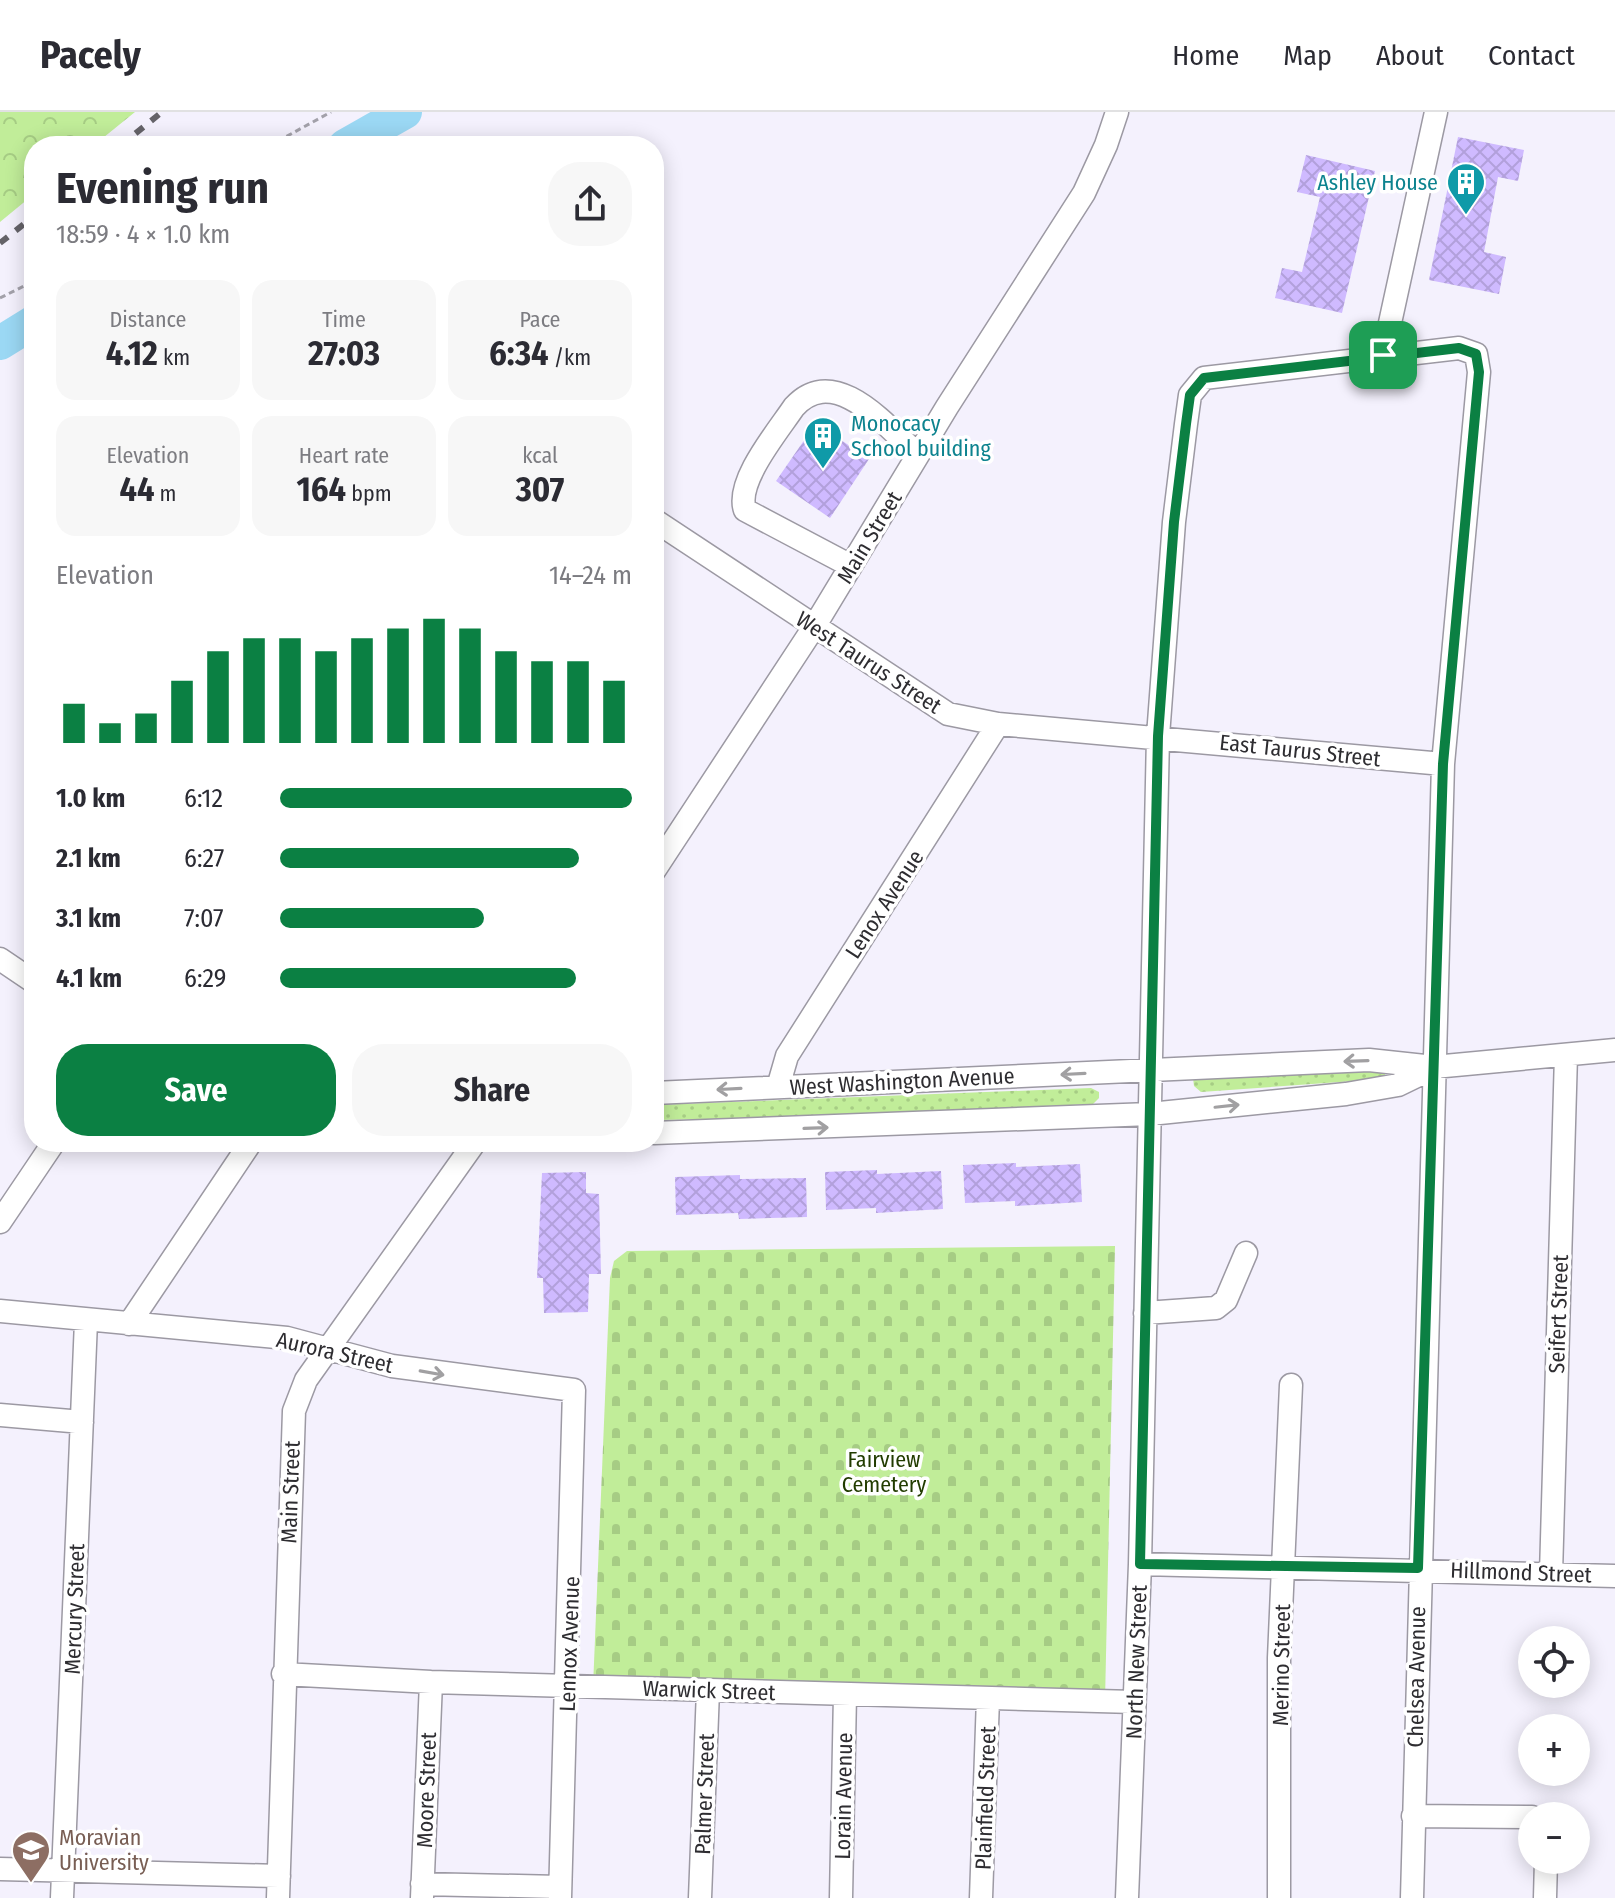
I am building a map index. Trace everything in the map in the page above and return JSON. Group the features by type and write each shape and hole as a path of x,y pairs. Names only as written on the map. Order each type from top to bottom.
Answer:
{"street":[{"name":"Main Street","path":"664,856 814,627 918,455 1084,193 1117,112"},
{"path":"1383,355 1436,112"},
{"name":"Chelsea Avenue","path":"1383,355 1459,348 1476,354 1479,372 1443,764 1418,1568 1412,1898"},
{"name":"North New Street","path":"1127,1898 1140,1564 1158,736 1174,522 1190,395 1204,378 1383,355"},
{"path":"851,566 745,510 743,496 749,477 794,407 803,398 825,391 848,396 918,455"},
{"name":"West Taurus Street","path":"664,536 814,627 948,714 998,724 1158,736"},
{"name":"Lenox Avenue","path":"778,1087 787,1056 998,724"},
{"name":"East Taurus Street","path":"1158,736 1443,764"},
{"path":"0,959 24,975"},
{"path":"1434,1067 1615,1050"},
{"name":"Seifert Street","path":"1551,1574 1566,1055"},
{"name":"West Washington Avenue","path":"664,1093 1369,1060 1434,1067"},
{"name":"West Washington Avenue","path":"664,1133 1150,1114 1346,1094 1398,1085 1434,1067"},
{"path":"0,1222 47,1152"},
{"path":"129,1324 244,1152"},
{"name":"Main Street","path":"278,1887 294,1411 306,1380 468,1152"},
{"path":"1145,1313 1216,1308 1226,1300 1246,1253"},
{"name":"Aurora Street","path":"0,1311 287,1338 329,1351 448,1376 574,1390"},
{"name":"Mercury Street","path":"62,1898 86,1321"},
{"name":"Merino Street","path":"1279,1898 1279,1658 1291,1385"},
{"name":"Lennox Avenue","path":"560,1893 574,1390"},
{"path":"0,1415 82,1422"},
{"name":"Hillmond Street","path":"1140,1564 1418,1568 1615,1576"},
{"name":"Warwick Street","path":"283,1674 431,1682 1134,1702"},
{"name":"Moore Street","path":"422,1891 431,1682"},
{"name":"Palmer Street","path":"700,1898 708,1690"},
{"name":"Lorain Avenue","path":"841,1898 845,1694"},
{"name":"Plainfield Street","path":"981,1898 988,1698"},
{"path":"1413,1816 1518,1817"},
{"path":"0,1869 63,1870 278,1887"},
{"path":"1545,1898 1546,1874"},
{"path":"422,1891 560,1893"}],"path":[{"path":"287,136 331,112"},
{"path":"0,298 24,286"}],"green space":[{"path":"0,112 135,112 105,136 24,136 24,202 0,222"},
{"path":"1388,1070 1382,1079 1201,1092 1194,1086 1193,1078"},
{"path":"1091,1088 1099,1092 1099,1098 1093,1104 794,1118 664,1120 664,1105"},
{"name":"Fairview Cemetery","path":"1115,1246 1105,1701 593,1687 610,1278 614,1261 627,1251"}],"building":[{"name":"Ashley House","path":"1458,137 1524,150 1518,181 1498,177 1484,252 1506,257 1499,294 1429,280"},
{"path":"1306,155 1375,171 1342,313 1275,298 1282,268 1302,272 1320,197 1297,192"},
{"name":"Monocacy School building","path":"816,423 869,459 830,518 776,481"},
{"path":"1016,1163 1016,1167 1080,1164 1082,1202 1015,1206 1015,1201 965,1203 963,1165"},
{"path":"877,1170 877,1174 941,1171 943,1209 876,1213 876,1208 826,1210 825,1172"},
{"path":"586,1172 586,1193 599,1194 601,1274 589,1274 588,1312 544,1313 543,1278 537,1278 542,1173"},
{"path":"740,1175 740,1179 806,1178 807,1217 739,1219 738,1213 676,1215 675,1177"}],"waterway":[{"path":"363,136 405,112"},
{"path":"0,343 24,328"}],"railway":[{"path":"132,136 162,112"},
{"path":"0,243 24,224"}],"place":[{"name":"Ashley House","path":"1466,216"},
{"name":"Monocacy School building","path":"823,470"},
{"name":"Moravian University","path":"31,1884"}],"route":[{"path":"1459,348 1476,354 1479,372 1443,764 1432,1201 1418,1568 1140,1564 1158,736 1174,522 1190,395 1194,386 1204,378 1383,355 1459,348"}]}
